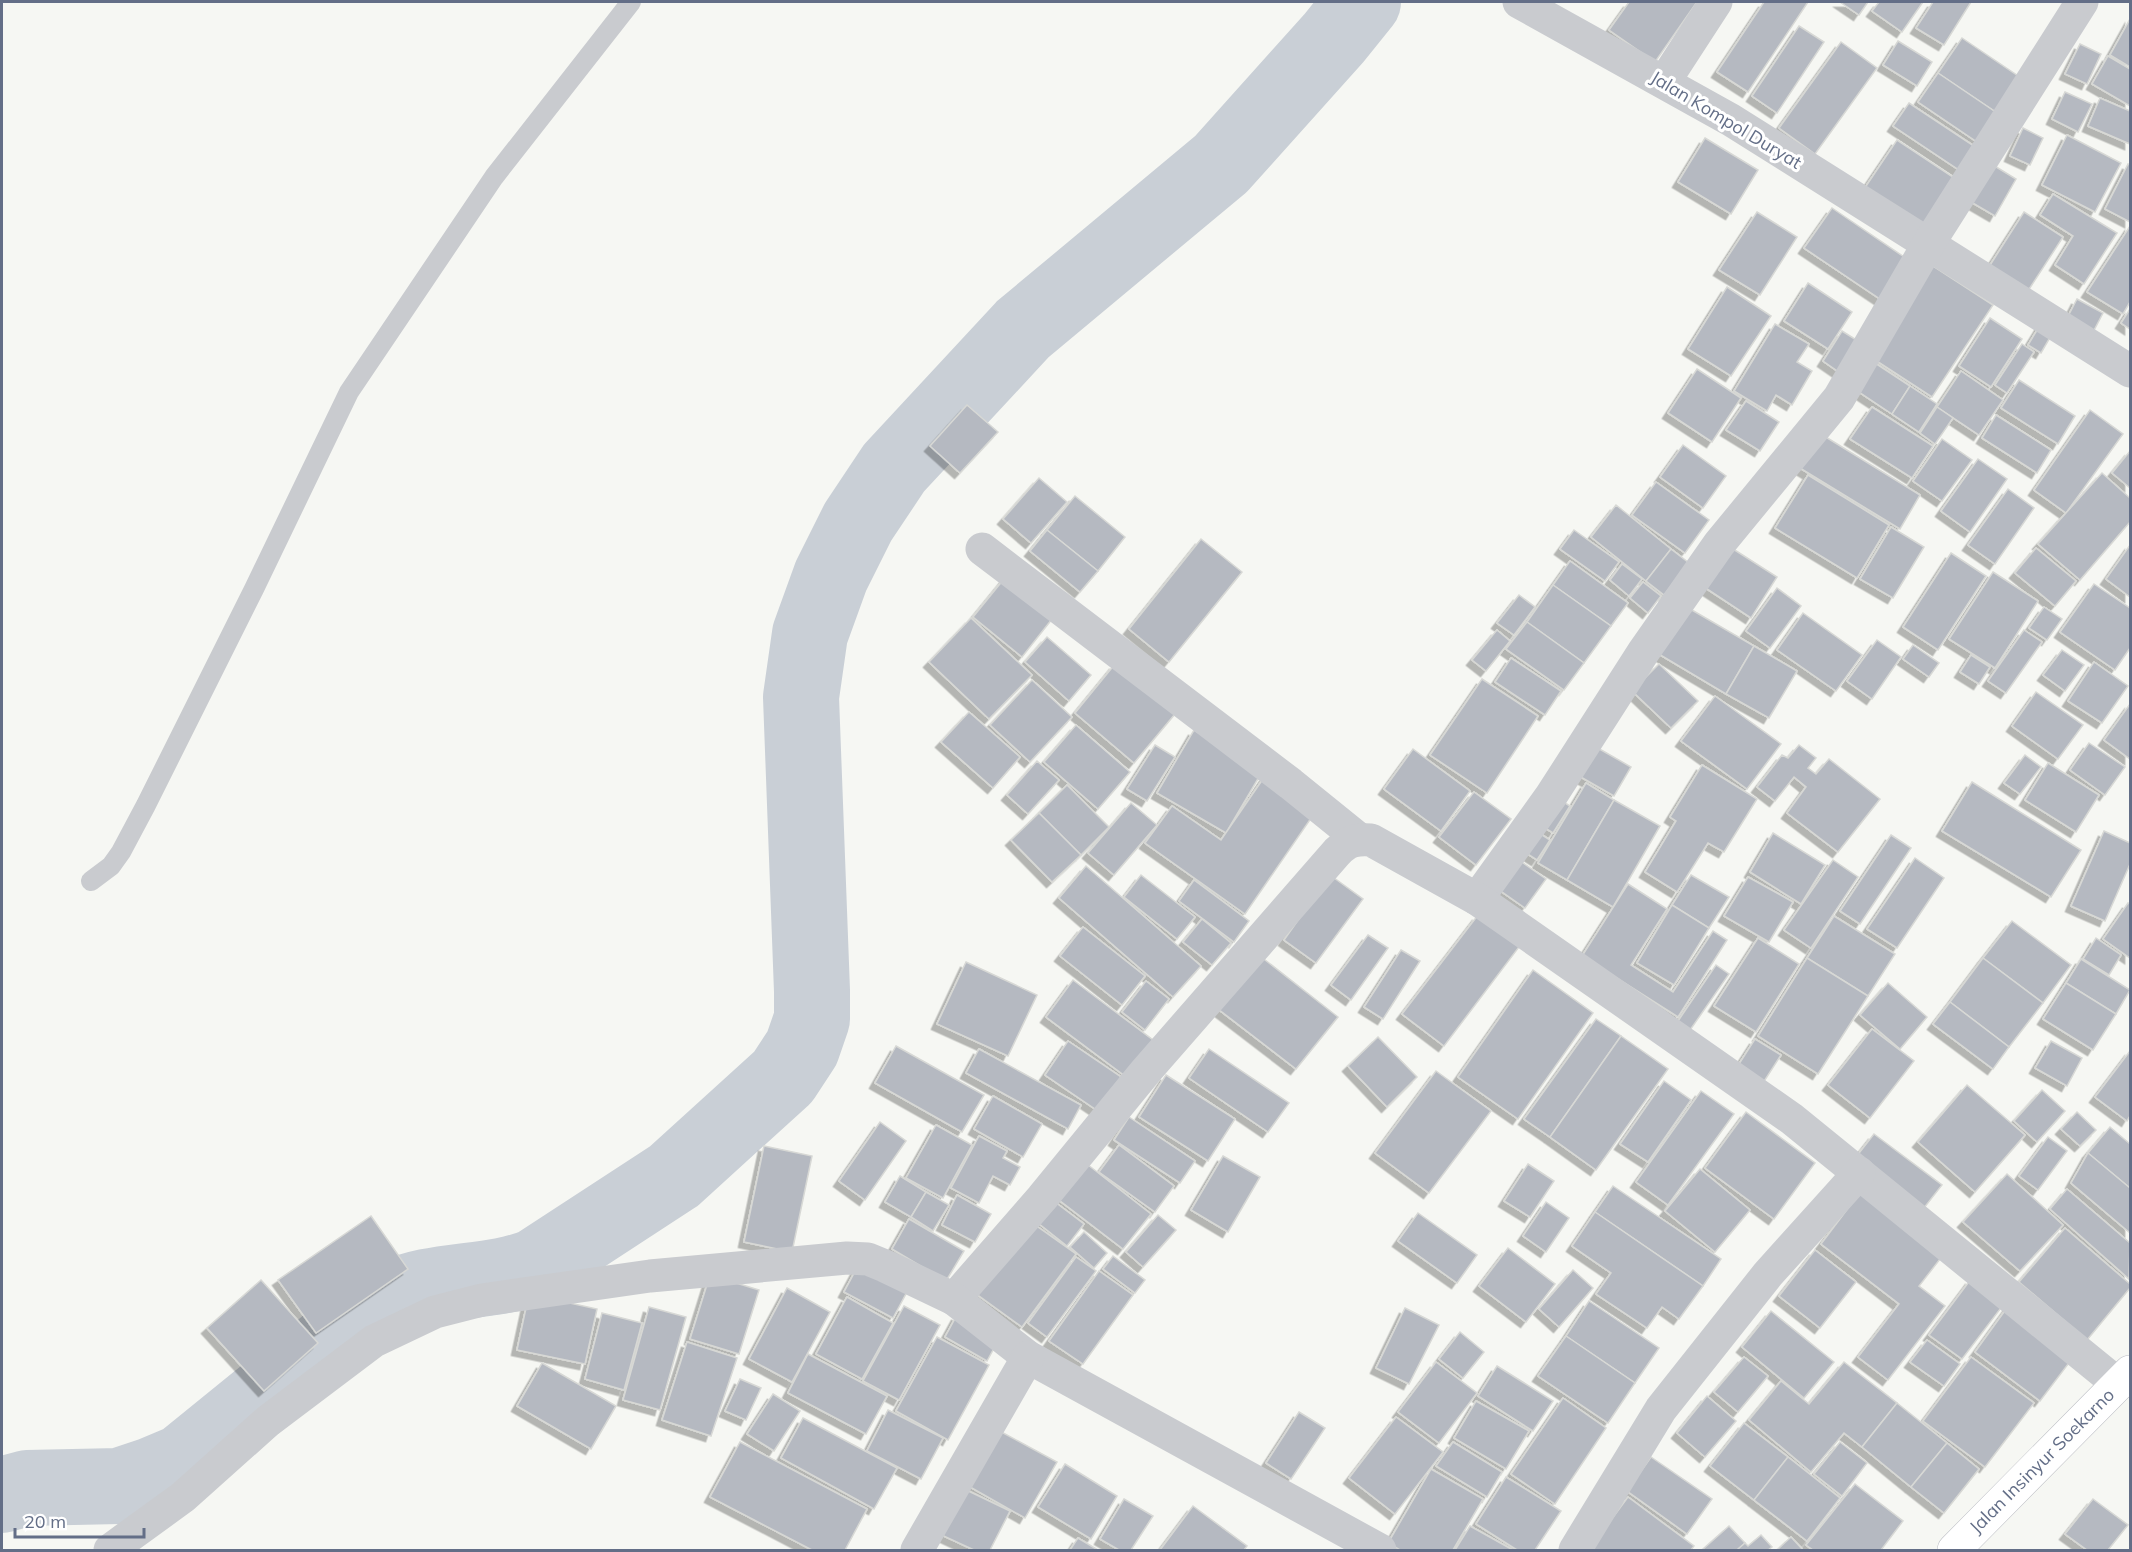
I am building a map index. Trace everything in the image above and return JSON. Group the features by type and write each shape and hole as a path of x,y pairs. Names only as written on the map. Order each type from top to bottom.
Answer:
{"main road":[{"name":"Jalan Insinyur Soekarno","path":"1954,1551 2124,1378"}],"street":[{"name":"Jalan Kompol Duryat","path":"1520,2 1731,120 2130,370"},
{"path":"1664,82 1716,2"},
{"path":"1477,899 1551,796 1644,651 1719,544 1839,398 1929,243 2082,2"},
{"path":"982,549 1359,839"},
{"path":"954,1299 1042,1198 1146,1071 1337,852 1347,842 1359,839 1371,840 1477,899 1792,1119 2124,1378"},
{"path":"1575,1551 1661,1409 1767,1274 1860,1173"},
{"path":"110,1551 183,1497 268,1420 374,1341 435,1312 482,1300 650,1276 847,1258 868,1259 954,1299 1028,1357 1380,1551"},
{"path":"917,1551 1028,1357"}],"lane":[{"path":"91,881 111,866 146,805 349,392 494,177 631,2"}],"building":[{"path":"1629,2 1697,2 1655,62 1609,30"},
{"path":"1764,2 1808,2 1748,92 1717,72"},
{"path":"1840,2 1868,2 1859,15"},
{"path":"1879,2 1923,2 1902,32 1872,11"},
{"path":"1933,2 1971,2 1944,45 1916,28"},
{"path":"2130,19 2130,67 2110,55"},
{"path":"1799,26 1824,42 1777,113 1752,96"},
{"path":"1962,38 2027,82 2003,117 1938,73"},
{"path":"1898,41 1932,62 1917,86 1883,65"},
{"path":"1841,42 1877,68 1815,154 1779,128"},
{"path":"2080,44 2101,54 2087,84 2065,74"},
{"path":"2108,56 2130,69 2130,106 2092,84"},
{"path":"1938,73 2003,117 1983,146 1918,102"},
{"path":"2065,92 2092,104 2078,132 2052,119"},
{"path":"2100,98 2130,111 2130,144 2088,126"},
{"path":"1909,103 1983,152 1968,176 1893,126"},
{"path":"2023,128 2043,138 2030,165 2010,156"},
{"path":"2067,135 2121,163 2095,212 2042,185"},
{"path":"1705,138 1758,170 1731,214 1678,182"},
{"path":"1897,140 1965,185 1930,237 1862,192"},
{"path":"2128,164 2130,165 2130,222 2105,209"},
{"path":"1993,165 2016,179 1995,216 1971,202"},
{"path":"2053,194 2117,233 2084,284 2055,265 2073,236 2040,215"},
{"path":"1832,208 1913,263 1886,303 1804,248"},
{"path":"1757,212 1797,237 1760,295 1719,270"},
{"path":"2024,212 2063,237 2024,297 1985,273"},
{"path":"2130,226 2130,302 2123,314 2087,292"},
{"path":"1930,264 1993,305 1932,397 1869,356"},
{"path":"1808,283 1852,312 1828,349 1784,321"},
{"path":"1727,287 1771,316 1731,376 1688,349"},
{"path":"2077,299 2103,313 2091,336 2065,322"},
{"path":"2130,309 2130,329 2121,323"},
{"path":"1990,318 2022,339 1991,387 1959,366"},
{"path":"2042,322 2055,329 2041,353 2028,345"},
{"path":"1775,324 1809,344 1797,362 1812,371 1792,405 1776,395 1767,411 1734,391"},
{"path":"1842,331 1866,346 1846,377 1823,361"},
{"path":"2022,344 2034,352 2007,393 1995,385"},
{"path":"1872,361 1910,386 1892,414 1853,388"},
{"path":"1697,369 1741,398 1712,442 1668,413"},
{"path":"1961,371 2003,400 1979,435 1937,407"},
{"path":"2019,380 2075,416 2058,444 2001,408"},
{"path":"1910,386 1937,404 1919,432 1892,414"},
{"path":"1746,401 1779,422 1760,451 1726,430"},
{"path":"967,405 998,432 960,473 930,446"},
{"path":"1872,407 1933,446 1912,478 1850,439"},
{"path":"1937,407 1953,418 1935,444 1920,433"},
{"path":"2090,410 2123,434 2066,513 2034,490"},
{"path":"1996,415 2051,450 2037,473 1982,438"},
{"path":"1816,431 1920,495 1900,529 1795,465"},
{"path":"1942,439 1972,460 1942,501 1913,481"},
{"path":"1683,445 1726,476 1703,508 1660,477"},
{"path":"2130,451 2130,488 2112,473"},
{"path":"1978,459 2007,479 1970,532 1941,511"},
{"path":"2102,473 2130,498 2130,522 2080,580 2038,544"},
{"path":"1808,475 1889,525 1857,578 1775,528"},
{"path":"1039,478 1067,502 1031,543 1003,519"},
{"path":"1656,482 1709,520 1685,553 1632,515"},
{"path":"2008,489 2034,508 1995,564 1968,545"},
{"path":"1075,496 1125,537 1098,571 1047,530"},
{"path":"1616,505 1671,549 1646,581 1591,537"},
{"path":"1891,527 1924,547 1893,598 1860,579"},
{"path":"1047,530 1098,571 1080,592 1030,551"},
{"path":"1574,530 1619,562 1605,581 1560,549"},
{"path":"1201,539 1242,572 1169,662 1129,629"},
{"path":"2130,545 2130,597 2106,579"},
{"path":"1730,547 1777,577 1751,618 1704,587"},
{"path":"2036,548 2076,581 2055,606 2015,573"},
{"path":"1671,549 1689,563 1664,595 1646,581"},
{"path":"1951,553 1986,576 1938,650 1903,627"},
{"path":"1570,561 1628,603 1611,626 1553,585"},
{"path":"1622,564 1642,579 1629,596 1610,580"},
{"path":"1993,572 2038,601 1995,668 1949,639"},
{"path":"1008,574 1056,614 1022,657 973,617"},
{"path":"1643,582 1661,596 1648,613 1630,598"},
{"path":"2094,584 2130,608 2130,648 2115,670 2060,632"},
{"path":"1553,585 1611,626 1584,663 1527,622"},
{"path":"1777,588 1801,606 1770,648 1746,631"},
{"path":"1519,595 1535,607 1514,635 1497,623"},
{"path":"1685,606 1754,646 1726,694 1657,653"},
{"path":"2044,607 2062,619 2047,640 2029,628"},
{"path":"1803,613 1862,655 1836,691 1777,650"},
{"path":"971,618 1032,675 989,719 929,662"},
{"path":"1527,622 1584,663 1564,690 1506,649"},
{"path":"1497,630 1510,641 1486,671 1472,660"},
{"path":"2024,630 2042,642 2006,693 1988,681"},
{"path":"1047,637 1091,675 1069,701 1025,662"},
{"path":"1877,640 1901,657 1872,699 1847,681"},
{"path":"1913,645 1939,663 1929,677 1903,659"},
{"path":"1754,646 1797,671 1769,718 1726,694"},
{"path":"2062,650 2084,665 2065,691 2043,675"},
{"path":"1971,655 1990,667 1979,684 1960,672"},
{"path":"1511,658 1561,691 1545,715 1495,682"},
{"path":"2094,662 2128,686 2102,723 2068,701"},
{"path":"1115,664 1175,714 1134,763 1075,713"},
{"path":"1659,664 1698,701 1671,728 1632,691"},
{"path":"1482,679 1538,716 1487,793 1430,755"},
{"path":"1032,680 1072,717 1030,762 990,725"},
{"path":"2036,692 2083,725 2058,759 2012,726"},
{"path":"1715,696 1781,744 1747,789 1681,741"},
{"path":"2130,704 2130,759 2104,740"},
{"path":"969,712 1020,757 993,788 941,742"},
{"path":"1076,725 1130,772 1098,809 1044,762"},
{"path":"1194,730 1262,772 1226,833 1157,793"},
{"path":"2089,743 2125,767 2105,795 2070,770"},
{"path":"1155,745 1175,757 1147,801 1127,789"},
{"path":"1799,745 1816,758 1808,768 1816,774 1829,759 1880,799 1838,852 1787,813 1806,787 1794,777 1775,801 1757,787 1782,755 1788,758"},
{"path":"1596,747 1631,767 1614,796 1579,776"},
{"path":"1413,749 1470,791 1441,831 1384,789"},
{"path":"2025,755 2041,767 2020,794 2004,783"},
{"path":"1037,761 1059,780 1028,814 1007,795"},
{"path":"2048,763 2099,795 2076,832 2025,800"},
{"path":"1702,765 1757,799 1724,852 1708,843 1677,892 1645,872 1676,821 1670,817"},
{"path":"1265,776 1316,811 1245,914 1145,843 1172,806 1221,840"},
{"path":"1972,782 2081,850 2051,897 1942,831"},
{"path":"1586,783 1614,800 1567,880 1538,863"},
{"path":"1067,785 1109,827 1081,855 1039,813"},
{"path":"1474,792 1511,819 1476,865 1439,837"},
{"path":"1554,796 1570,806 1553,833 1537,823"},
{"path":"1614,800 1660,826 1613,907 1567,880"},
{"path":"1131,803 1157,825 1114,875 1088,853"},
{"path":"1039,813 1081,855 1052,882 1011,840"},
{"path":"1530,827 1550,840 1537,860 1517,847"},
{"path":"2104,831 2130,843 2130,864 2105,921 2071,906"},
{"path":"1773,833 1825,865 1801,904 1750,872"},
{"path":"1891,835 1911,848 1860,924 1840,911"},
{"path":"1516,858 1546,879 1525,908 1495,887"},
{"path":"1915,858 1944,878 1897,948 1867,929"},
{"path":"1833,860 1858,877 1811,948 1784,930"},
{"path":"1086,866 1201,966 1173,997 1059,898"},
{"path":"1141,875 1195,917 1177,939 1124,897"},
{"path":"1330,875 1363,899 1316,963 1284,940"},
{"path":"1691,875 1729,897 1709,928 1672,905"},
{"path":"1748,877 1793,902 1769,942 1724,916"},
{"path":"1194,880 1249,921 1234,942 1179,901"},
{"path":"1628,884 1667,909 1631,965 1673,992 1713,931 1727,940 1678,1017 1582,956"},
{"path":"2128,903 2130,904 2130,958 2103,939"},
{"path":"1672,905 1709,928 1674,985 1637,963"},
{"path":"1478,915 1519,947 1444,1046 1402,1014"},
{"path":"1834,916 1895,954 1868,996 1807,958"},
{"path":"1202,919 1231,943 1212,965 1183,942"},
{"path":"2012,921 2071,965 2043,1003 1983,958"},
{"path":"1083,927 1145,976 1122,1005 1060,956"},
{"path":"1368,935 1388,948 1351,1000 1331,985"},
{"path":"1758,938 1799,964 1756,1032 1714,1006"},
{"path":"2096,938 2121,955 2109,975 2083,959"},
{"path":"1401,950 1420,961 1383,1019 1364,1007"},
{"path":"1260,956 1338,1017 1296,1069 1218,1009"},
{"path":"1807,958 1868,996 1818,1074 1758,1036"},
{"path":"1983,958 2043,1003 2009,1047 1950,1002"},
{"path":"2081,959 2130,990 2116,1014 2066,983"},
{"path":"966,962 1037,995 1008,1056 937,1024"},
{"path":"1716,965 1729,974 1688,1033 1676,1024"},
{"path":"1533,970 1593,1013 1518,1119 1458,1077"},
{"path":"1073,980 1153,1040 1125,1076 1046,1017"},
{"path":"1146,981 1169,999 1145,1030 1122,1012"},
{"path":"1888,983 1927,1017 1900,1049 1860,1015"},
{"path":"2066,983 2116,1014 2093,1050 2043,1019"},
{"path":"1950,1002 2009,1047 1993,1069 1933,1024"},
{"path":"1596,1019 1621,1036 1550,1137 1524,1119"},
{"path":"1872,1029 1914,1061 1870,1118 1828,1085"},
{"path":"1621,1036 1668,1069 1596,1170 1550,1137"},
{"path":"1378,1037 1417,1077 1387,1107 1348,1066"},
{"path":"1755,1039 1781,1055 1763,1083 1737,1067"},
{"path":"1068,1041 1121,1077 1098,1111 1045,1075"},
{"path":"2051,1041 2082,1058 2067,1086 2035,1068"},
{"path":"896,1046 984,1095 962,1132 875,1083"},
{"path":"979,1049 1081,1105 1068,1129 966,1073"},
{"path":"1209,1049 1289,1103 1268,1132 1189,1078"},
{"path":"2130,1051 2130,1116 2127,1121 2095,1097"},
{"path":"1436,1071 1491,1111 1429,1193 1375,1153"},
{"path":"1166,1075 1235,1119 1208,1161 1139,1117"},
{"path":"1664,1081 1691,1100 1648,1162 1620,1144"},
{"path":"1967,1085 2025,1135 1975,1192 1918,1142"},
{"path":"2042,1090 2065,1111 2037,1142 2014,1121"},
{"path":"1701,1091 1734,1114 1668,1205 1636,1182"},
{"path":"993,1096 1042,1124 1023,1157 974,1129"},
{"path":"1746,1112 1815,1163 1774,1219 1705,1168"},
{"path":"2077,1112 2096,1130 2080,1146 2061,1129"},
{"path":"1129,1117 1195,1161 1180,1183 1114,1140"},
{"path":"880,1122 906,1141 865,1200 839,1181"},
{"path":"936,1125 972,1145 943,1198 906,1178"},
{"path":"2110,1127 2130,1144 2130,1188 2088,1153"},
{"path":"1874,1134 1942,1185 1920,1213 1852,1162"},
{"path":"979,1136 1007,1151 1003,1158 1020,1167 1010,1185 993,1176 979,1203 951,1188"},
{"path":"2048,1137 2067,1151 2038,1190 2019,1176"},
{"path":"1119,1145 1174,1186 1155,1212 1099,1172"},
{"path":"764,1146 812,1156 792,1252 744,1242"},
{"path":"2088,1153 2130,1188 2130,1233 2071,1183"},
{"path":"1223,1156 1260,1177 1228,1232 1191,1210"},
{"path":"1083,1161 1151,1214 1123,1249 1055,1197"},
{"path":"1528,1164 1554,1181 1530,1217 1504,1201"},
{"path":"1700,1169 1750,1210 1715,1252 1665,1211"},
{"path":"2007,1174 2063,1225 2020,1271 1963,1222"},
{"path":"900,1176 926,1192 911,1217 885,1202"},
{"path":"1613,1186 1721,1259 1703,1286 1595,1212"},
{"path":"2067,1189 2130,1243 2129,1279 2050,1209"},
{"path":"1861,1191 1944,1254 1919,1286 1945,1306 1888,1380 1858,1357 1899,1304 1821,1244"},
{"path":"926,1192 949,1205 933,1231 911,1217"},
{"path":"957,1195 991,1214 975,1242 942,1225"},
{"path":"1055,1202 1084,1224 1067,1246 1038,1223"},
{"path":"1546,1202 1569,1218 1546,1252 1523,1236"},
{"path":"1595,1212 1703,1286 1679,1319 1662,1307 1647,1328 1596,1294 1611,1273 1572,1246"},
{"path":"1418,1213 1477,1255 1457,1283 1398,1241"},
{"path":"1158,1215 1176,1230 1143,1267 1126,1252"},
{"path":"371,1216 408,1269 316,1333 278,1280"},
{"path":"909,1219 964,1251 946,1281 892,1249"},
{"path":"1028,1220 1076,1254 1022,1327 975,1293"},
{"path":"2065,1228 2130,1284 2130,1288 2087,1340 2019,1282"},
{"path":"1084,1232 1107,1253 1094,1268 1070,1247"},
{"path":"1508,1248 1555,1284 1526,1322 1479,1286"},
{"path":"1815,1250 1856,1282 1820,1328 1779,1296"},
{"path":"1113,1256 1145,1280 1135,1293 1103,1269"},
{"path":"1076,1257 1096,1271 1047,1337 1028,1323"},
{"path":"859,1264 908,1290 893,1318 844,1292"},
{"path":"1573,1270 1593,1288 1559,1327 1539,1309"},
{"path":"1099,1271 1133,1295 1083,1364 1049,1341"},
{"path":"710,1275 759,1290 739,1354 690,1339"},
{"path":"1971,1279 2004,1304 1962,1359 1929,1335"},
{"path":"261,1280 318,1343 264,1391 207,1328"},
{"path":"787,1288 830,1312 792,1382 749,1359"},
{"path":"529,1294 597,1309 585,1364 517,1350"},
{"path":"847,1297 893,1323 862,1379 816,1354"},
{"path":"1589,1301 1659,1348 1635,1383 1566,1336"},
{"path":"2009,1305 2075,1355 2040,1401 1975,1352"},
{"path":"904,1306 940,1325 899,1400 863,1381"},
{"path":"649,1307 686,1317 660,1410 623,1400"},
{"path":"1405,1308 1439,1325 1409,1384 1376,1368"},
{"path":"1771,1311 1834,1362 1804,1398 1742,1347"},
{"path":"602,1313 642,1323 624,1390 585,1379"},
{"path":"957,1315 999,1339 987,1361 945,1337"},
{"path":"1460,1332 1484,1352 1463,1378 1439,1359"},
{"path":"1566,1336 1635,1383 1608,1423 1538,1376"},
{"path":"937,1337 989,1365 948,1440 896,1411"},
{"path":"1927,1340 1960,1364 1944,1386 1910,1362"},
{"path":"687,1342 737,1358 711,1436 662,1420"},
{"path":"808,1354 887,1396 866,1434 788,1393"},
{"path":"1744,1357 1768,1376 1738,1412 1714,1392"},
{"path":"1971,1357 2034,1403 1985,1467 1923,1421"},
{"path":"1436,1362 1477,1393 1439,1443 1398,1412"},
{"path":"1844,1362 1897,1403 1862,1447 1844,1433 1811,1472 1749,1420 1781,1381 1809,1404"},
{"path":"542,1363 616,1406 591,1449 517,1406"},
{"path":"1497,1366 1553,1401 1533,1431 1478,1396"},
{"path":"740,1379 761,1388 746,1420 725,1411"},
{"path":"773,1394 800,1411 774,1451 747,1434"},
{"path":"1707,1396 1736,1421 1705,1457 1677,1433"},
{"path":"1563,1398 1606,1428 1555,1504 1511,1474"},
{"path":"1476,1401 1529,1431 1506,1469 1454,1438"},
{"path":"1897,1403 1947,1443 1911,1487 1862,1447"},
{"path":"888,1410 943,1438 921,1479 867,1451"},
{"path":"1299,1412 1325,1428 1291,1479 1266,1463"},
{"path":"1396,1417 1443,1452 1395,1514 1349,1478"},
{"path":"803,1418 897,1468 874,1509 781,1458"},
{"path":"1744,1423 1788,1457 1754,1500 1710,1466"},
{"path":"994,1428 1057,1462 1025,1518 963,1483"},
{"path":"740,1442 867,1509 845,1550 812,1550 710,1497"},
{"path":"1453,1442 1502,1472 1487,1497 1436,1466"},
{"path":"1840,1442 1867,1463 1842,1496 1814,1474"},
{"path":"1947,1443 1979,1469 1944,1513 1911,1487"},
{"path":"1651,1457 1712,1499 1687,1534 1627,1491"},
{"path":"1788,1457 1840,1498 1807,1541 1754,1500"},
{"path":"1065,1464 1117,1496 1091,1539 1038,1507"},
{"path":"1431,1469 1483,1499 1453,1550 1400,1550 1388,1543"},
{"path":"1506,1477 1561,1511 1535,1550 1517,1550 1476,1524"},
{"path":"1855,1484 1903,1521 1881,1550 1813,1550 1806,1545"},
{"path":"958,1486 1010,1511 990,1550 974,1550 935,1532"},
{"path":"1628,1497 1694,1546 1691,1550 1595,1550 1591,1547"},
{"path":"1124,1499 1153,1516 1131,1550 1119,1550 1100,1539"},
{"path":"2093,1499 2128,1525 2108,1550 2087,1550 2065,1534"},
{"path":"1193,1506 1247,1546 1244,1550 1160,1550"},
{"path":"1470,1526 1513,1550 1455,1550"},
{"path":"1729,1526 1745,1543 1737,1550 1702,1550"},
{"path":"1761,1535 1772,1547 1768,1550 1737,1550 1745,1543 1748,1546"},
{"path":"1791,1537 1803,1550 1777,1550"},
{"path":"1078,1538 1098,1550 1070,1550"}],"waterway":[{"path":"2,1495 27,1488 119,1486 183,1462 369,1311 389,1299 425,1287 500,1276 536,1266 674,1176 783,1077 802,1048 812,1019 801,697 810,634 831,576 858,522 894,468 1023,329 1221,164 1334,38 1363,2"}]}
